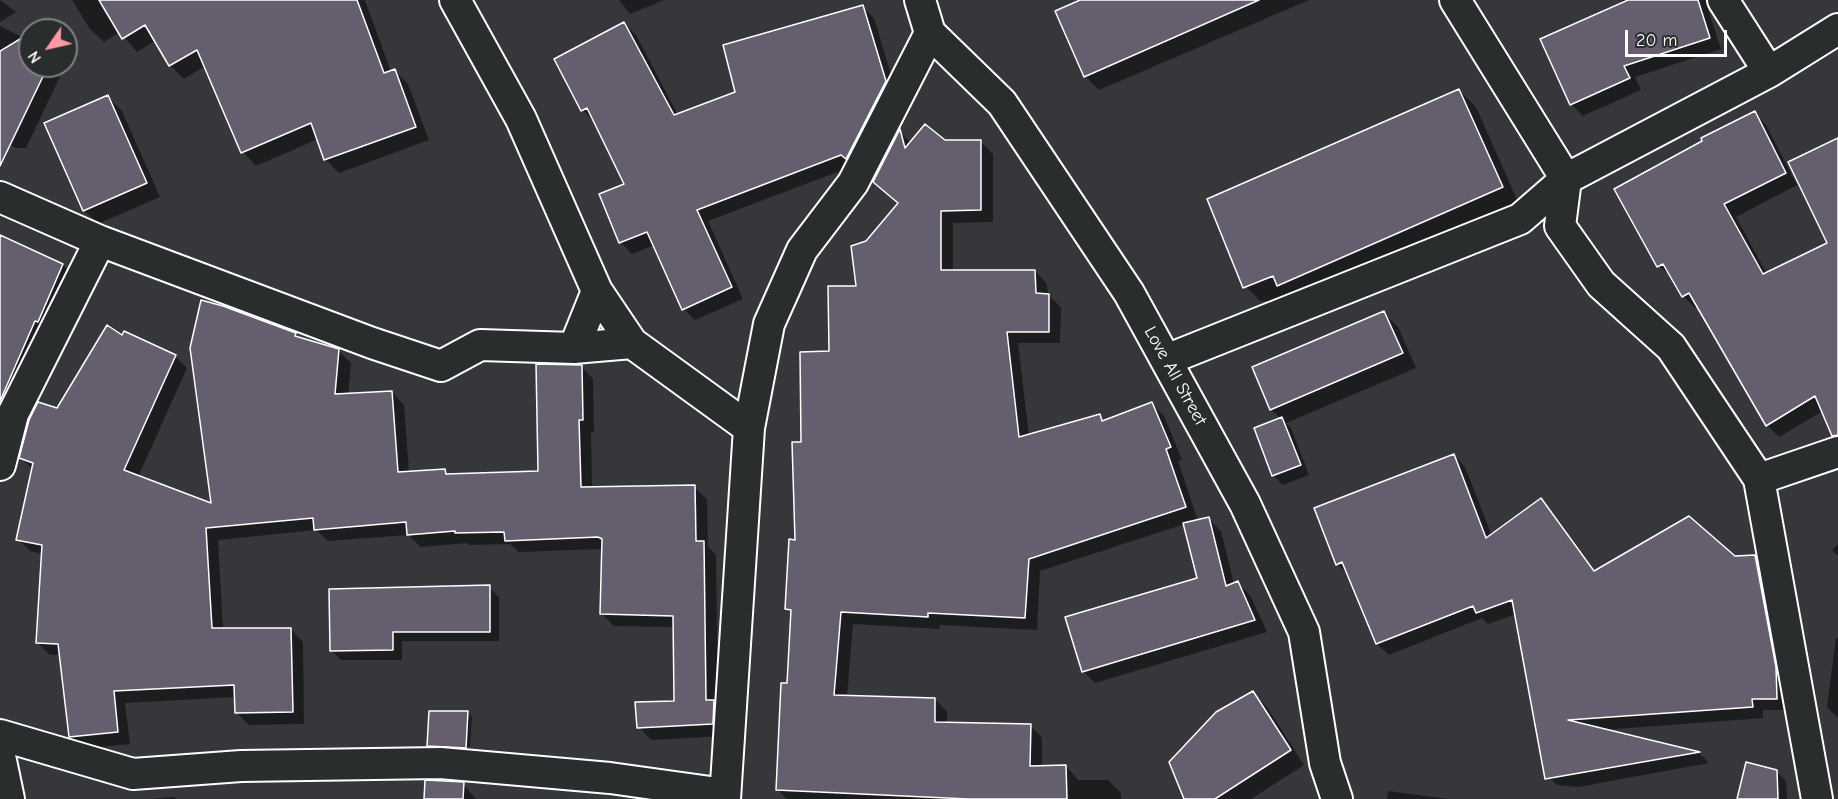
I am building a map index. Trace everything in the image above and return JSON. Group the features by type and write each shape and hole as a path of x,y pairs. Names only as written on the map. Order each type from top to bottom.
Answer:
{"street":[{"path":"455,0 521,119 597,291 632,343 749,428"},
{"name":"Love All Street","path":"920,0 930,33 1002,103 1129,293 1245,504 1304,632 1325,763 1337,799"},
{"path":"1455,0 1566,179 1560,226 1601,284 1671,347 1760,478 1817,799"},
{"path":"1723,0 1768,72"},
{"path":"1166,360 1520,219 1566,179 1768,72 1838,29"},
{"path":"0,735 133,774 241,766 440,763 610,778 725,796 749,428 769,324 802,250 853,183 930,33"},
{"path":"0,197 100,242 372,343 441,366 480,345 574,348 632,343"},
{"path":"0,465 13,414 100,242"},
{"path":"574,348 597,291"},
{"path":"1760,478 1838,452"},
{"path":"0,756 9,799"}],"building":[{"path":"99,0 357,0 384,73 395,69 416,127 324,160 311,123 241,153 197,50 169,66 145,25 122,39"},
{"path":"1080,0 1259,0 1084,77 1055,11"},
{"path":"1628,0 1698,0 1710,38 1624,66 1630,78 1570,105 1540,39"},
{"path":"863,5 886,81 846,159 841,155 697,210 732,287 682,310 647,232 619,243 599,194 624,184 587,108 581,111 554,59 624,22 674,115 735,92 723,45"},
{"path":"18,40 18,78 42,78 0,166 0,51"},
{"path":"1459,89 1503,187 1277,286 1273,276 1243,288 1207,199"},
{"path":"108,95 147,183 83,211 44,123"},
{"path":"1755,111 1786,173 1724,204 1763,274 1827,243 1788,162 1838,138 1838,435 1832,436 1815,396 1766,426 1689,293 1682,297 1663,264 1657,267 1614,189 1702,141 1701,138"},
{"path":"925,124 945,140 981,140 981,210 941,211 941,270 1035,270 1036,293 1049,294 1049,332 1007,332 1019,437 1100,414 1102,421 1152,402 1171,447 1166,449 1186,507 1029,559 1025,618 928,613 928,617 841,612 834,695 935,698 935,722 1031,724 1030,766 1066,765 1067,799 968,799 776,790 781,683 787,683 791,610 785,609 789,539 795,540 792,442 801,442 800,352 829,351 828,286 856,286 851,246 866,241 898,203 873,182 900,129 905,148"},
{"path":"0,235 63,264 0,401"},
{"path":"201,300 296,333 295,336 339,349 335,394 392,391 398,472 445,469 446,474 538,471 536,364 582,365 583,420 579,420 581,487 695,485 696,541 704,541 706,700 714,700 713,724 637,728 635,702 674,701 673,616 600,614 602,539 598,537 505,541 504,532 455,533 455,531 407,535 406,522 314,530 313,518 206,528 212,628 291,628 293,712 235,713 234,685 114,691 118,732 69,737 58,644 36,643 42,545 16,540 33,463 19,458 29,420 38,402 57,408 107,325 122,335 124,331 176,355 124,470 211,503 190,348"},
{"path":"1384,311 1403,353 1270,410 1252,367"},
{"path":"1282,417 1301,465 1272,476 1254,428"},
{"path":"1454,454 1486,538 1541,498 1594,571 1689,516 1735,556 1755,555 1776,667 1777,699 1752,699 1753,707 1568,720 1700,752 1545,779 1512,600 1476,613 1473,606 1376,644 1342,562 1336,565 1314,508"},
{"path":"1209,517 1226,586 1238,581 1255,620 1082,672 1065,617 1197,578 1183,523"},
{"path":"490,585 490,632 393,632 393,650 330,651 329,589"},
{"path":"1253,691 1291,750 1215,799 1184,799 1169,762 1216,712"},
{"path":"429,711 468,711 466,748 427,746"},
{"path":"1746,762 1777,770 1778,799 1737,799"},
{"path":"425,780 464,782 463,799 424,799"}]}
